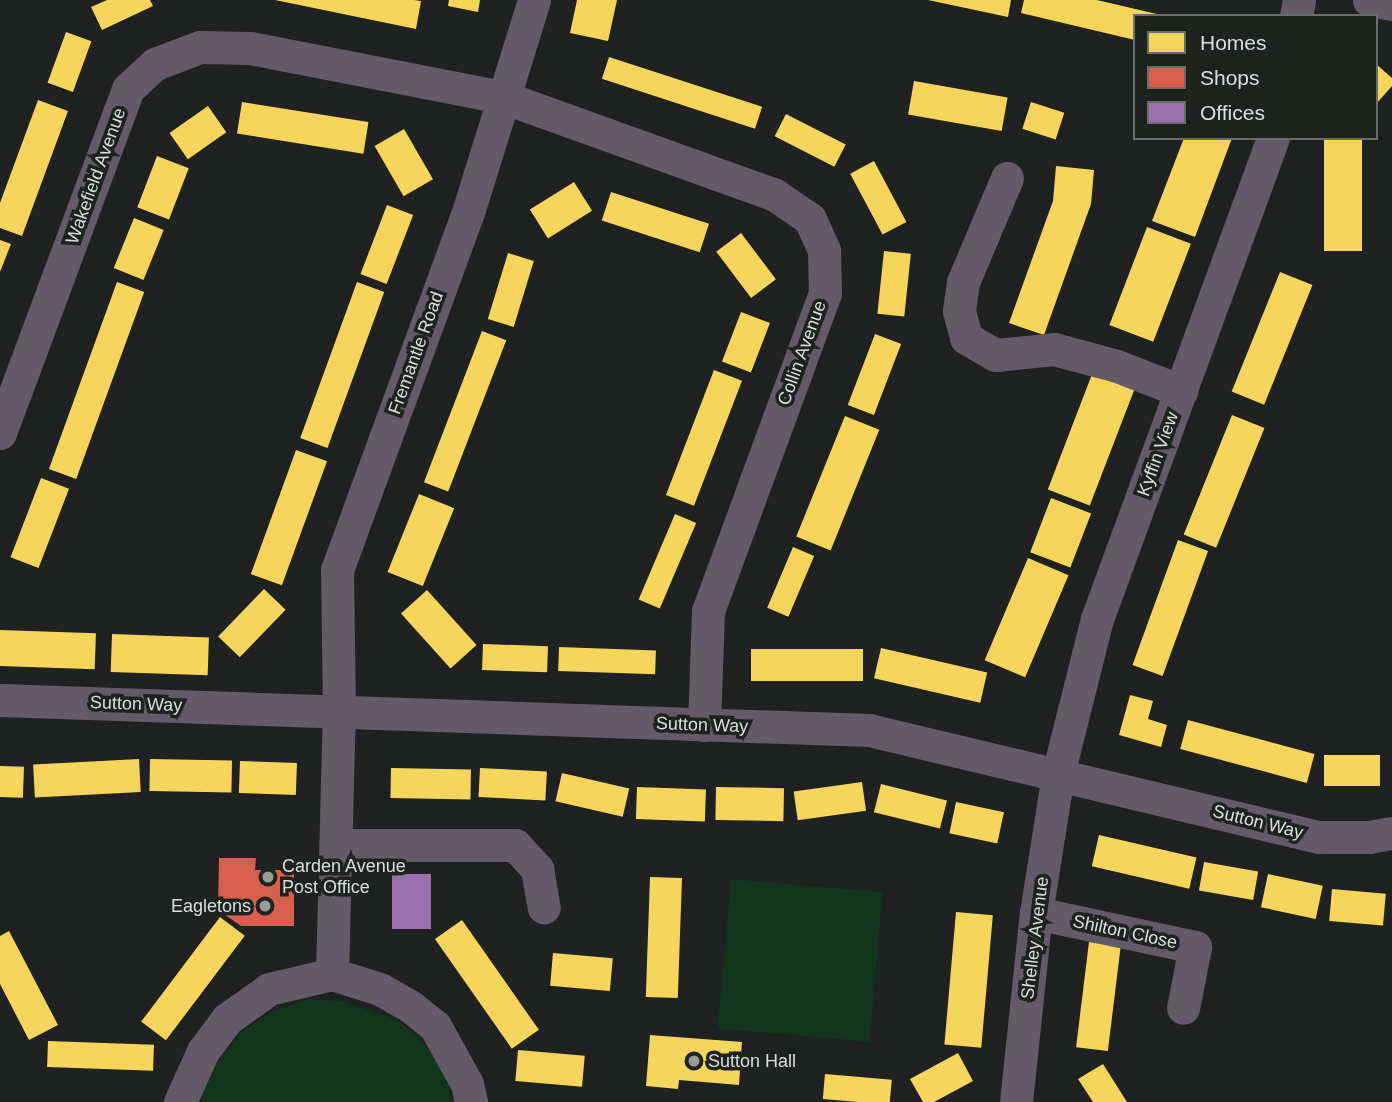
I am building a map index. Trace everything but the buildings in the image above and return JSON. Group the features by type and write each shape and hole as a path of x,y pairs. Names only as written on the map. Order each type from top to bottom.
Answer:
{"street":[{"name":"Fremantle Road","path":"332,974 339,712 337,570 469,209 534,0"},
{"path":"1369,0 1392,4"},
{"name":"Wakefield Avenue","path":"0,433 128,89 155,64 200,47 250,48 503,97"},
{"name":"Collin Avenue","path":"503,97 775,195 810,219 824,250 825,293 708,611 704,725"},
{"name":"Kyffin View","path":"1058,774 1097,618 1272,140"},
{"path":"1007,178 963,282 959,311 966,338 996,355 1054,349 1117,366 1181,391"},
{"name":"Sutton Way","path":"0,700 869,730 1319,837 1369,837 1392,833"},
{"name":"Shelley Avenue","path":"1016,1102 1036,912 1058,774"},
{"path":"337,845 515,845 537,869 544,907"},
{"name":"Shilton Close","path":"1036,912 1195,947 1183,1008"},
{"path":"180,1102 203,1051 227,1019 269,989 332,974 380,989 410,1006 435,1026 467,1084 471,1102"}],"green space":[{"path":"731,879 882,892 869,1042 718,1028"},
{"path":"308,999 341,1001 395,1019 420,1039 443,1065 450,1087 449,1102 204,1102 201,1096 208,1075 243,1031 272,1012"}],"place":[{"name":"Carden Avenue Post Office","path":"268,877"},
{"name":"Eagletons","path":"265,906"},
{"name":"Sutton Hall","path":"694,1061"}]}
